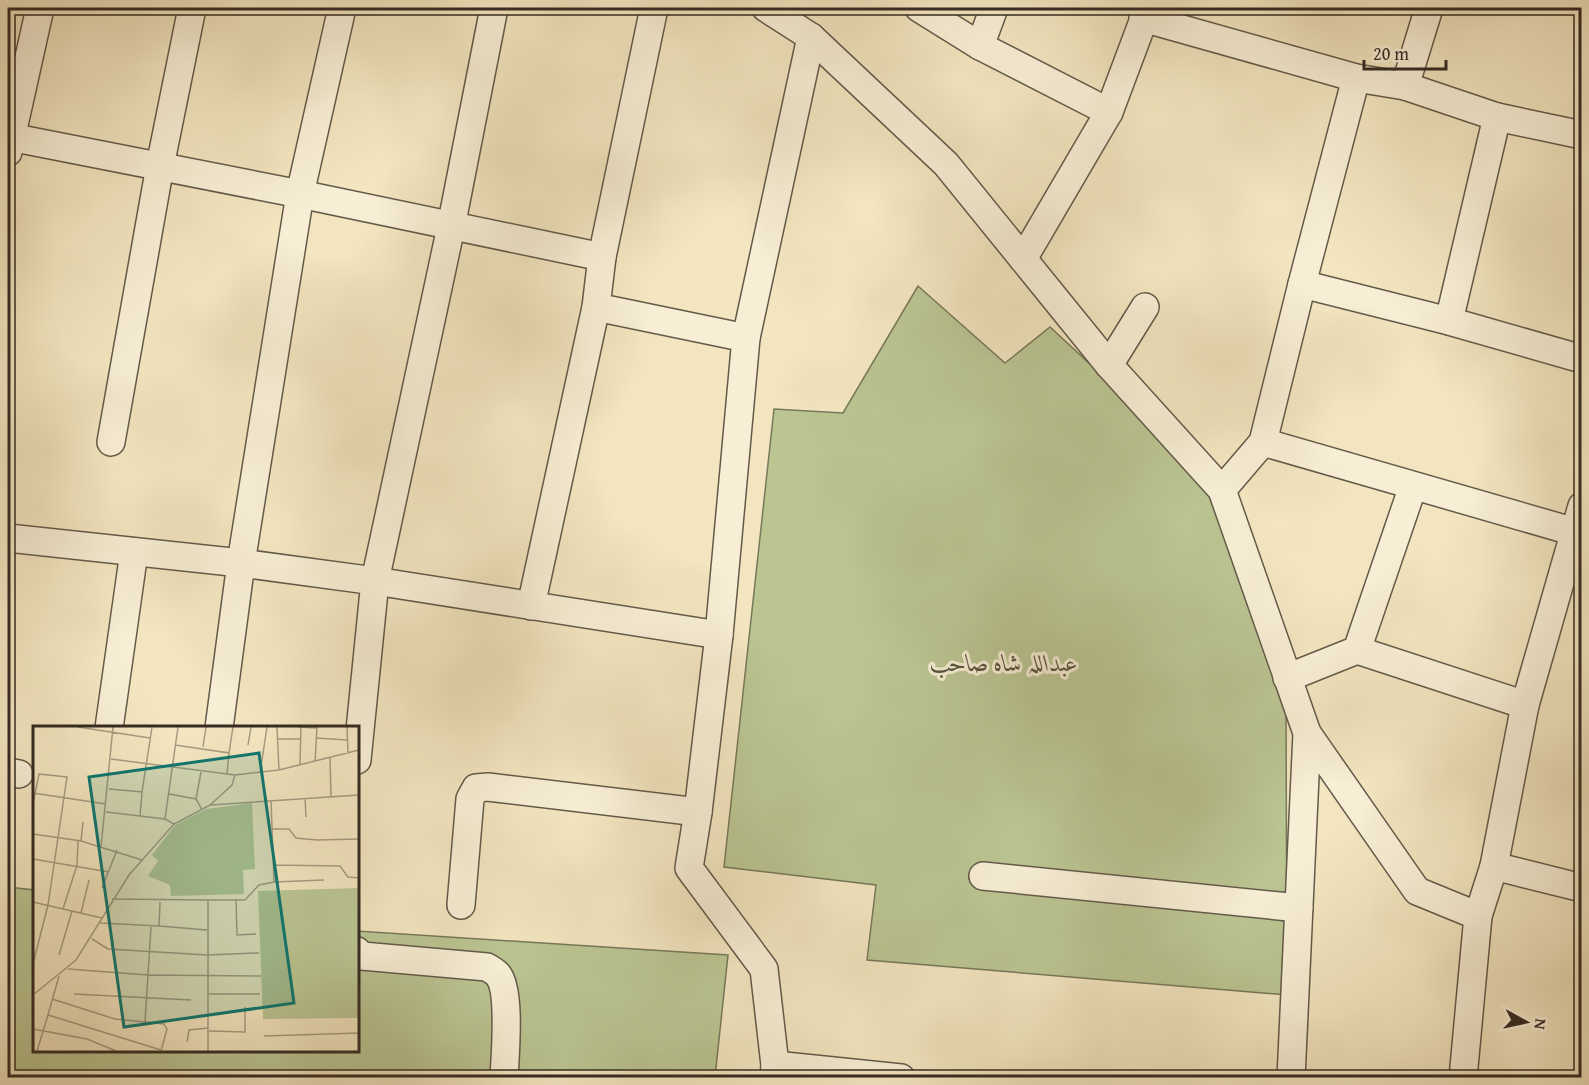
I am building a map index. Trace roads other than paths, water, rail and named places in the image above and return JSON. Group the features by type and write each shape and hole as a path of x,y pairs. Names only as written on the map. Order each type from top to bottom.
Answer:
{"street":[{"path":"40,8 9,145 160,166 602,257"},
{"path":"111,442 160,166 192,8"},
{"path":"219,726 241,563 300,194 342,8"},
{"path":"358,750 375,581 451,227 494,8"},
{"path":"531,606 596,307 602,257 654,8"},
{"path":"766,8 810,37 946,164 1109,364 1222,490 1307,733 1417,891 1478,916"},
{"path":"919,8 980,46 1109,112"},
{"path":"980,46 994,8"},
{"path":"1405,86 1429,8"},
{"path":"1023,259 1109,112 1146,13 1356,78 1405,86 1497,117 1581,135"},
{"path":"810,37 746,338 719,635 698,813 688,868 764,969 774,1071 885,1077"},
{"path":"1222,490 1263,442 1356,78"},
{"path":"1449,321 1497,117"},
{"path":"1302,284 1449,321 1581,359"},
{"path":"596,307 746,338"},
{"path":"1109,364 1145,307"},
{"path":"1263,442 1578,533"},
{"path":"1358,650 1413,486"},
{"path":"1467,1076 1478,916 1494,866 1525,705 1578,533 1581,506"},
{"path":"8,538 241,563 375,581 719,635"},
{"path":"109,726 134,552"},
{"path":"1287,678 1358,650 1525,705"},
{"path":"1291,1077 1307,733"},
{"path":"461,905 470,799 476,788 488,787 698,813"},
{"path":"1494,866 1581,888"},
{"path":"983,876 1299,908"},
{"path":"358,952 362,956 487,967 498,974 504,986 506,1001 504,1077"}],"park label":[{"name":"عبداللہ شاہ صاحب","path":"1004,663"}]}
